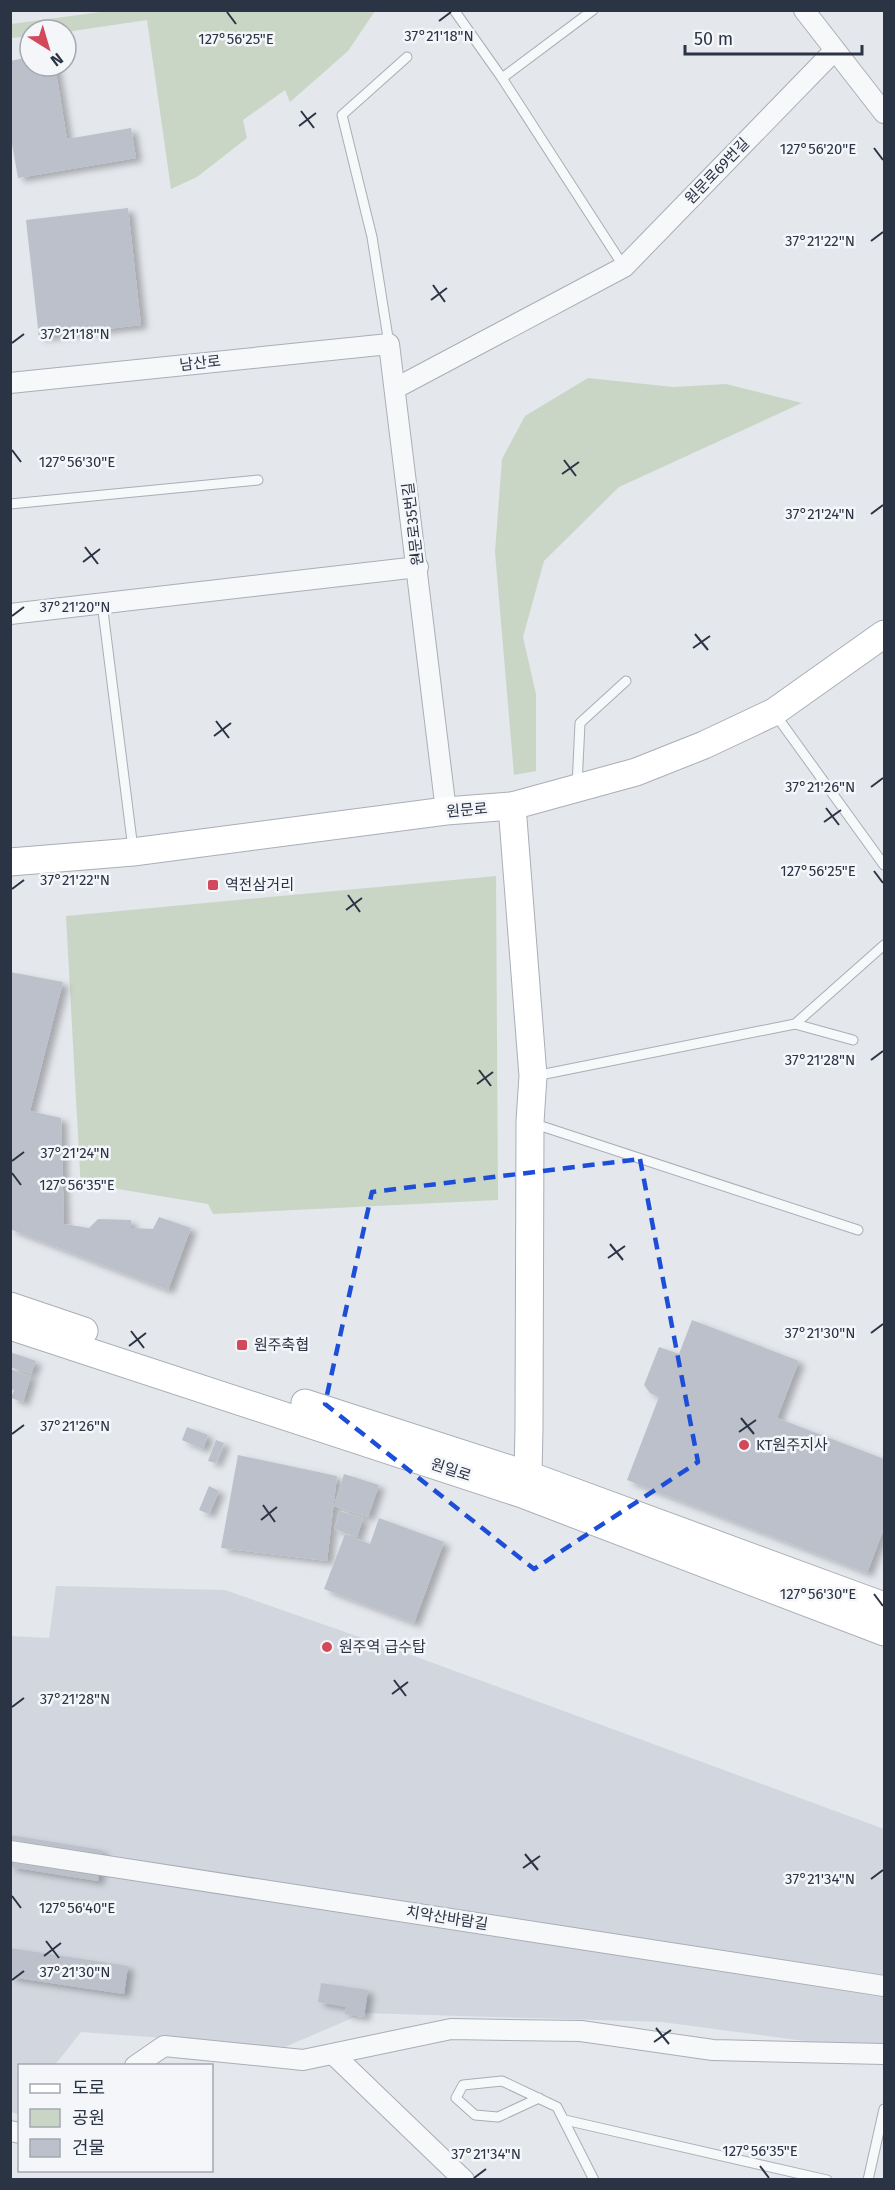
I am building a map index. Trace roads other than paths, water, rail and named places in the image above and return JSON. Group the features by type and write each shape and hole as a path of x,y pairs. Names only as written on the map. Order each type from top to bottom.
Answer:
{"street":[{"path":"804,10 885,113"},
{"name":"원문로69번길","path":"396,388 624,267 835,50"},
{"name":"남산로","path":"10,383 389,344"},
{"name":"원문로35번길","path":"389,344 446,811"},
{"path":"10,614 418,567"},
{"name":"원문로","path":"10,861 133,852 446,811 512,806 636,772 704,745 774,712 885,634"},
{"path":"512,806 532,1076 525,1484"},
{"name":"원일로","path":"10,1306 885,1606"},
{"name":"원일로","path":"10,1326 525,1484 885,1632"},
{"name":"치악산바람길","path":"10,1851 885,1986"},
{"path":"138,2064 164,2046 303,2060 451,2029 581,2031 712,2050 885,2054"},
{"path":"333,2054 464,2180"}],"lane":[{"path":"454,10 502,78 624,267"},
{"path":"502,78 593,10"},
{"name":"원문로35번길","path":"389,344 372,237 342,115 407,57"},
{"path":"10,504 258,480"},
{"path":"102,603 133,852"},
{"path":"577,788 580,723 626,681"},
{"path":"774,712 885,865"},
{"path":"795,1024 885,945"},
{"path":"532,1076 795,1024 853,1040"},
{"path":"530,1122 858,1230"},
{"path":"538,2098 498,2117 475,2115 456,2098 463,2085 502,2081 538,2098 557,2107 594,2180"},
{"path":"868,2180 885,2109"},
{"path":"565,2120 827,2180"}],"place":[{"name":"역전삼거리","path":"213,885"},
{"name":"원주축협","path":"242,1345"},
{"name":"KT원주지사","path":"744,1445"},
{"name":"원주역 급수탑","path":"327,1647"}]}
